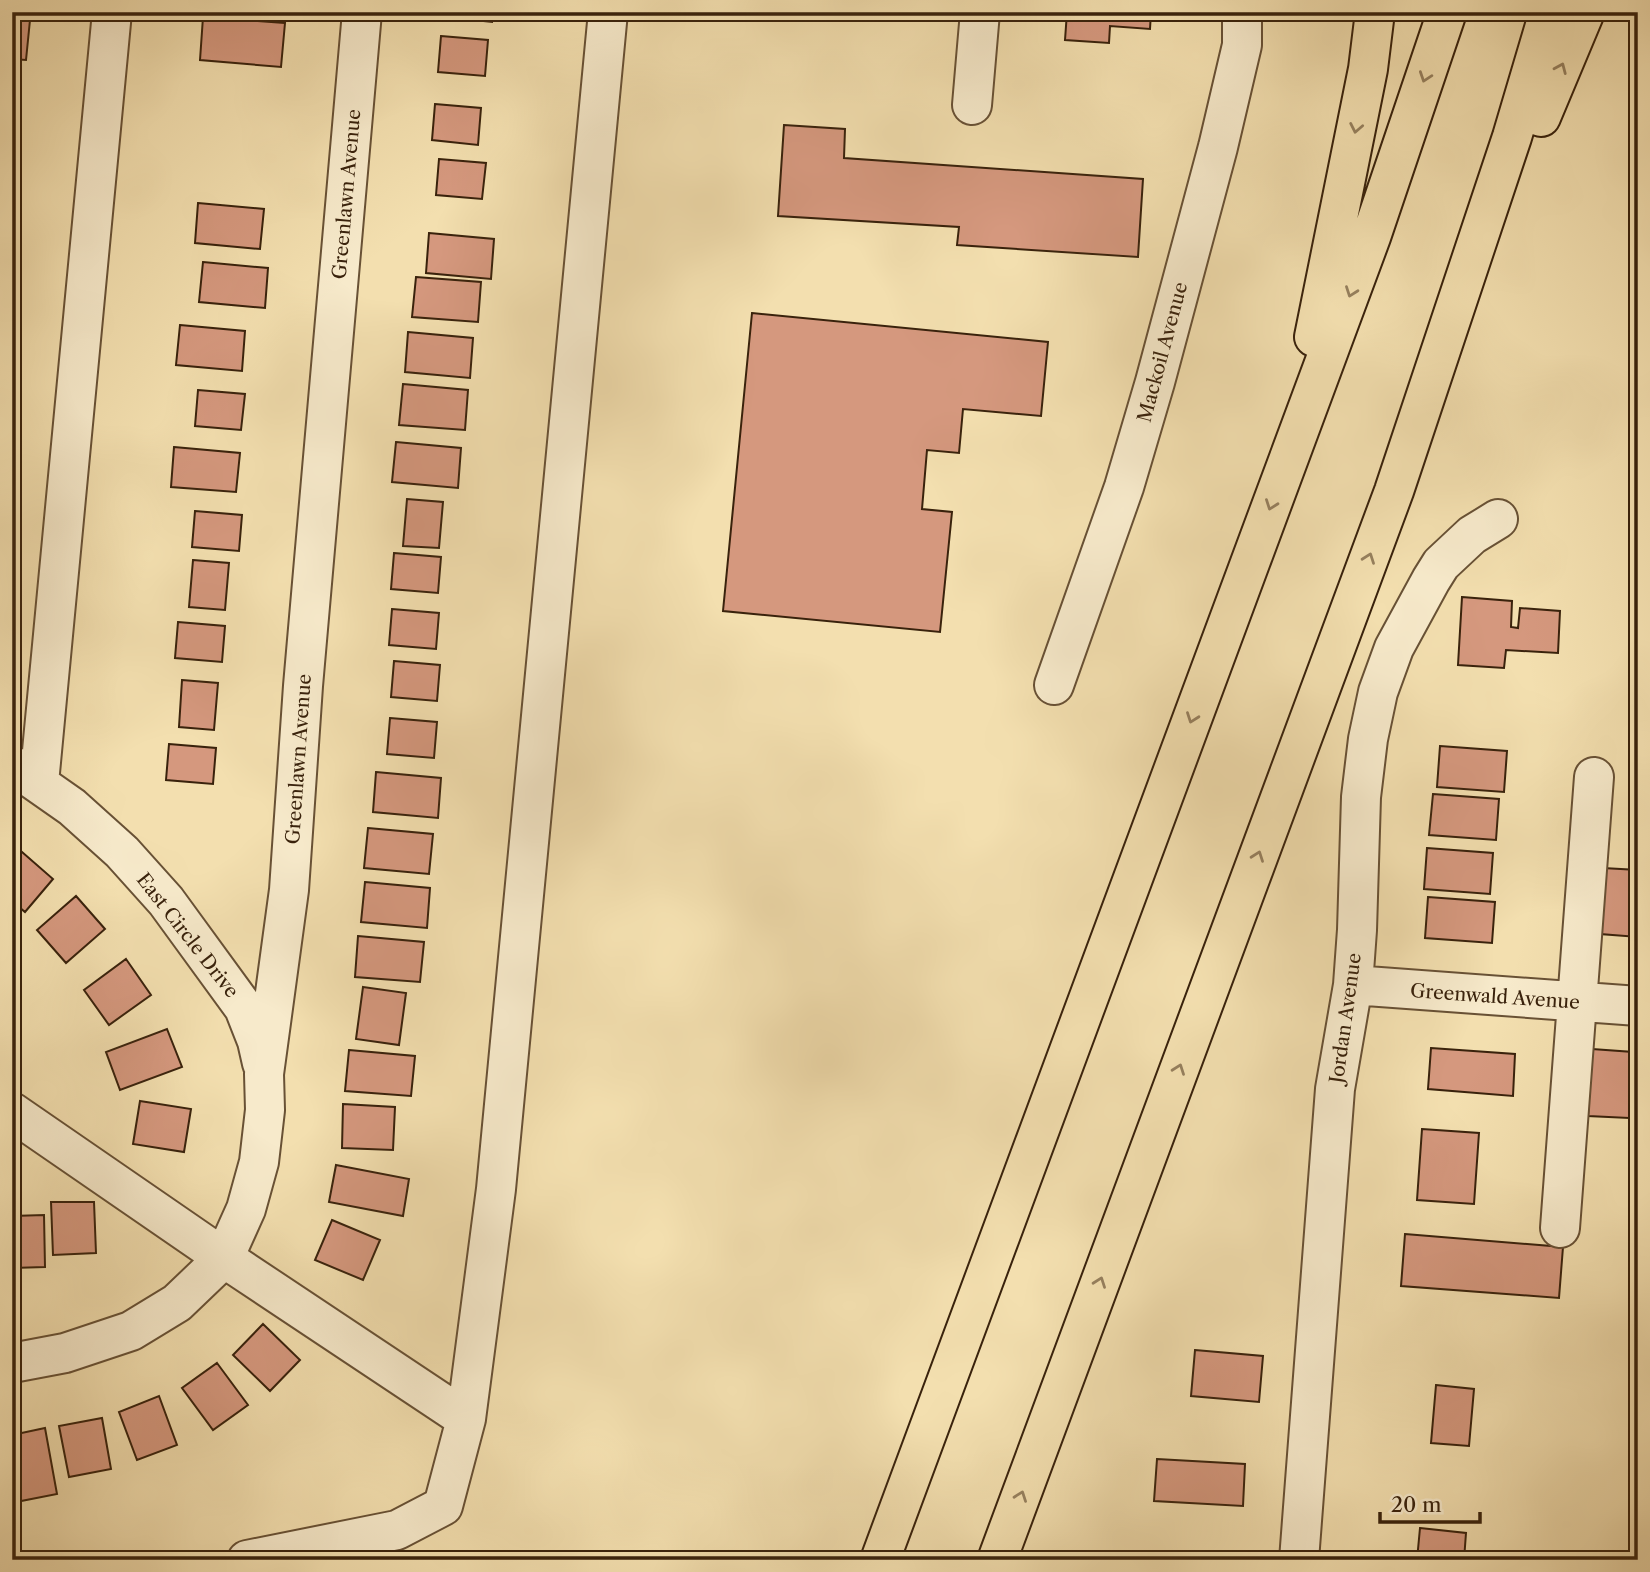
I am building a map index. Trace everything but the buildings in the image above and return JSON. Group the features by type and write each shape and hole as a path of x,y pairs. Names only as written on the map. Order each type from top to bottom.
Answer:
{"highway":[{"path":"1289,457 1368,69 1375,12"},
{"path":"880,1560 1371,237 1447,12"},
{"path":"997,1560 1385,514 1512,138 1549,12"},
{"path":"1431,380 1584,12"}],"street":[{"path":"26,774 112,12"},
{"name":"Greenlawn Avenue","path":"12,1363 65,1353 131,1331 177,1303 224,1258 246,1209 258,1162 265,1110 264,1074 289,890 304,672 362,12"},
{"path":"247,1560 397,1530 443,1506 466,1419 496,1189 608,12"},
{"path":"972,105 980,12"},
{"name":"Mackoil Avenue","path":"1054,685 1124,487 1155,382 1239,58 1242,45 1242,12"},
{"name":"Jordan Avenue","path":"1300,1560 1335,1089 1353,985 1361,797 1368,739 1378,692 1394,648 1441,564 1472,535 1498,519"},
{"name":"East Circle Drive","path":"26,774 72,807 121,852 166,901 244,1008 257,1041 264,1074"},
{"path":"1560,1228 1594,777"},
{"name":"Greenwald Avenue","path":"1353,985 1638,1006"},
{"path":"12,1112 224,1258 466,1419"}]}
